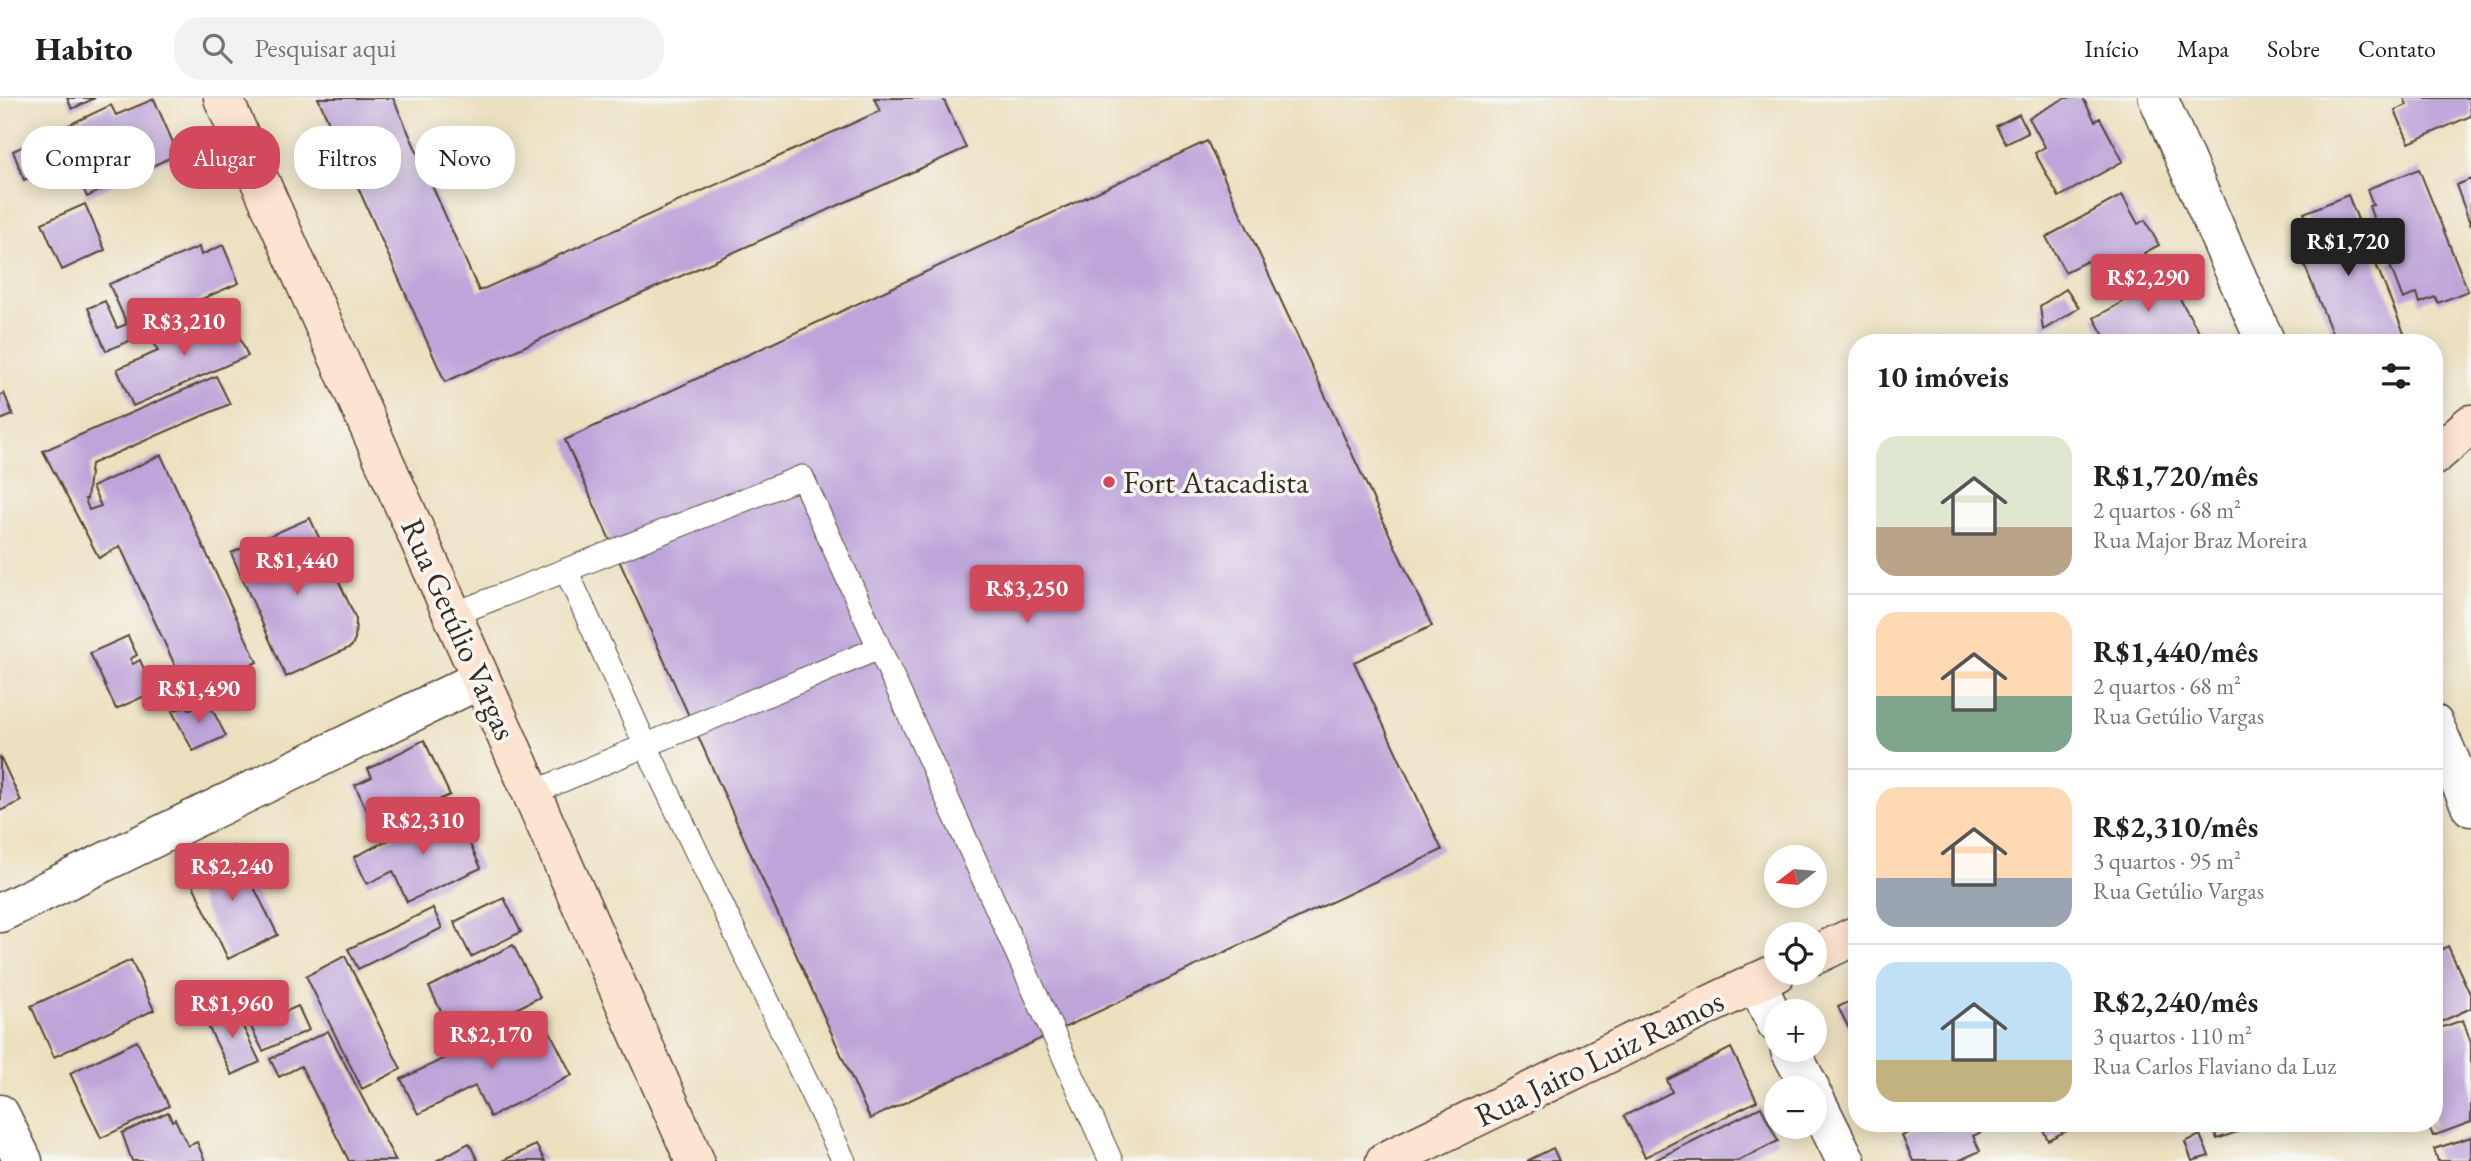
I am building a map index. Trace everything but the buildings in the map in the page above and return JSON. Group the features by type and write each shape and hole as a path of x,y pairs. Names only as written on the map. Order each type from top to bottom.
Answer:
{"street":[{"name":"Rua Getúlio Vargas","path":"223,98 695,1161"},
{"path":"2158,98 2262,334"},
{"path":"2443,448 2471,424"},
{"path":"0,913 481,679"},
{"path":"2443,744 2471,807"},
{"path":"1827,949 1848,939"},
{"name":"Rua Jairo Luiz Ramos","path":"1385,1161 1764,979"},
{"path":"0,1114 23,1161"},
{"path":"1827,1123 1846,1161"}],"lane":[{"path":"453,615 802,477 1109,1161"},
{"path":"566,570 646,746 844,1161"},
{"path":"532,793 879,648"}],"place":[{"name":"Fort Atacadista","path":"1109,482"}]}
